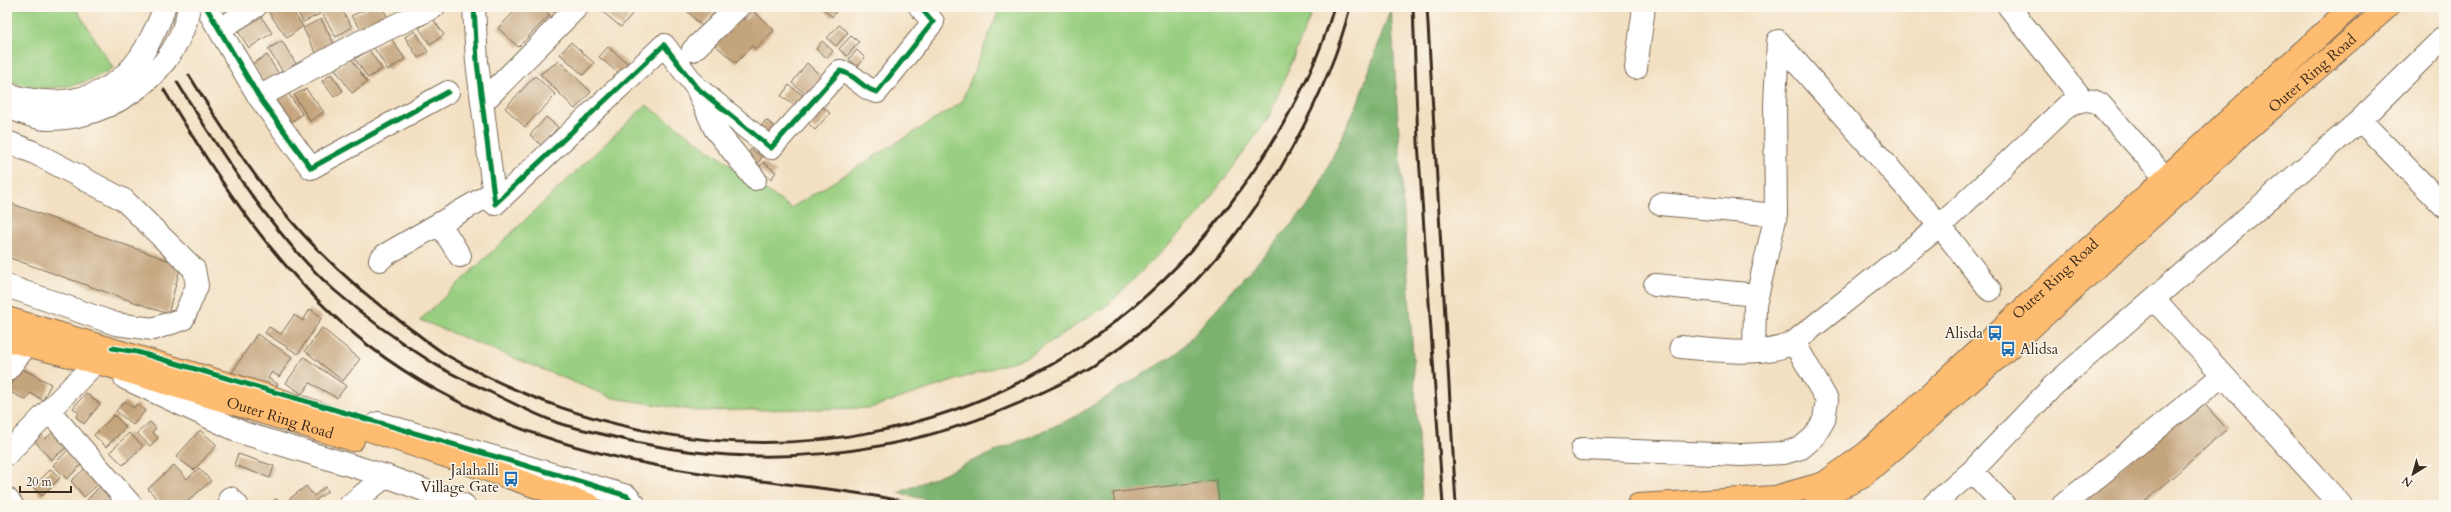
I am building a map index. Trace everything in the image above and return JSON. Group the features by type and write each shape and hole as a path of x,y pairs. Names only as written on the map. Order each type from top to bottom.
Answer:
{"highway":[{"name":"Outer Ring Road","path":"1638,505 1775,497 1824,483 1866,453 2164,177 2351,7"},
{"name":"Outer Ring Road","path":"1797,505 1835,497 1861,478 2008,349 2178,193 2388,7"},
{"name":"Outer Ring Road","path":"7,318 105,359 453,471 551,505"},
{"name":"Outer Ring Road","path":"17,342 105,359 266,395 590,505"}],"street":[{"path":"7,94 44,101 81,100 105,91 133,65 146,48 164,7"},
{"path":"7,107 47,119 91,113 113,105 131,94 162,64 186,23 189,7"},
{"path":"206,7 259,97 310,168 448,92"},
{"path":"220,29 255,7"},
{"path":"259,97 360,42 434,7"},
{"path":"474,7 477,62 495,204 664,45 696,87 715,129 755,179"},
{"path":"482,103 577,7"},
{"path":"693,50 738,7"},
{"path":"696,87 771,148 840,71 851,74 869,91 877,92 933,22 920,7"},
{"path":"1636,68 1644,7"},
{"path":"2009,7 2083,100"},
{"path":"1933,505 1972,471 2054,385 2360,120 2444,37"},
{"path":"1754,350 1757,295 1776,215 1774,104 1778,41 1940,226 1990,290"},
{"path":"1681,347 1727,352 1785,347 1794,342 1940,226 2067,106 2083,100 2094,101 2100,104 2178,193"},
{"path":"2360,120 2444,206"},
{"path":"7,142 33,152 124,200 194,269 197,286 183,319 153,329 116,324 7,286"},
{"path":"380,260 385,255 494,192"},
{"path":"1660,204 1776,215"},
{"path":"440,224 460,256"},
{"path":"1655,285 1757,295"},
{"path":"2154,299 2341,505"},
{"path":"7,370 17,342"},
{"path":"1582,449 1741,455 1784,453 1801,448 1814,437 1824,420 1827,400 1794,342"},
{"path":"7,454 105,359 138,352 582,482 627,496 635,505"},
{"path":"105,359 121,376 243,432 386,476 464,505"},
{"path":"2063,505 2223,375"},
{"path":"49,412 130,505"},
{"path":"1972,471 2004,505"},
{"path":"350,505 386,476"},
{"path":"7,499 12,505"}],"green space":[{"path":"7,7 75,7 113,68 87,81 62,87 35,87 7,80"},
{"path":"1000,7 1314,7 1268,119 1198,215 1109,304 1027,357 870,408 698,411 613,398 420,320 646,105 791,208 961,103"},
{"path":"1391,8 1422,500 1359,505 949,505 898,493 1071,419 1177,353 1312,201 1358,102"}],"building":[{"path":"265,7 290,7 303,26 287,38"},
{"path":"295,7 316,7 320,14 303,22"},
{"path":"332,7 340,7 352,27 336,37 322,13"},
{"path":"371,7 382,7 390,22 364,33 351,16"},
{"path":"519,7 542,7 550,15 518,47 498,28"},
{"path":"548,7 564,7 557,15"},
{"path":"597,7 638,7 621,27"},
{"path":"687,7 720,7 702,26 685,9"},
{"path":"821,7 837,7 839,8 832,17"},
{"path":"257,10 272,33 249,48 234,25"},
{"path":"753,11 774,30 756,49 752,46 736,63 714,44 740,16 745,20"},
{"path":"321,19 335,46 317,55 303,28"},
{"path":"433,19 444,35 430,44 419,28"},
{"path":"839,25 848,32 836,46 827,38"},
{"path":"415,31 428,52 418,58 405,37"},
{"path":"851,36 859,42 847,56 839,49"},
{"path":"390,37 405,59 388,70 374,48"},
{"path":"282,41 296,64 283,72 268,49"},
{"path":"822,41 833,51 827,58 816,49"},
{"path":"571,42 594,63 583,75 560,54"},
{"path":"608,47 631,66 622,76 599,57"},
{"path":"369,50 382,69 368,78 355,59"},
{"path":"857,50 865,58 857,67 849,59"},
{"path":"267,55 280,76 266,85 252,64"},
{"path":"351,58 367,82 352,93 335,69"},
{"path":"559,61 591,92 575,109 540,74"},
{"path":"807,63 822,77 808,96 792,83"},
{"path":"331,74 343,91 334,97 322,81"},
{"path":"535,76 556,95 525,127 505,108"},
{"path":"789,85 807,98 799,109 781,96"},
{"path":"285,88 302,114 291,122 273,96"},
{"path":"306,89 324,112 310,121 294,95"},
{"path":"819,104 830,113 815,130 805,120"},
{"path":"546,117 558,127 542,146 530,135"},
{"path":"766,120 777,128 775,131 772,129 768,135 759,129"},
{"path":"751,149 762,157 755,168 744,160"},
{"path":"763,162 776,172 771,179 758,169"},
{"path":"7,202 181,265 168,314 7,257"},
{"path":"310,309 322,317 298,354 265,333 269,327 281,334 294,315 303,321"},
{"path":"322,328 360,359 343,381 305,351"},
{"path":"257,334 292,357 279,377 272,372 268,378 278,384 273,391 257,386 241,375 238,378 231,374"},
{"path":"304,357 346,386 337,398 310,383 302,394 286,383"},
{"path":"21,368 51,384 43,400 30,393 26,400 8,391"},
{"path":"86,393 100,404 84,424 76,417 79,413 73,408"},
{"path":"2199,398 2227,429 2141,505 2078,505"},
{"path":"125,401 133,408 137,404 145,411 133,425 116,411"},
{"path":"114,415 126,427 106,447 94,435"},
{"path":"150,422 156,428 152,432 158,438 150,446 137,433"},
{"path":"59,427 72,443 51,460 34,440 41,434 45,439"},
{"path":"200,430 217,445 194,470 176,457"},
{"path":"129,433 143,446 123,465 110,452"},
{"path":"74,444 88,458 67,479 53,465"},
{"path":"238,454 274,466 270,478 234,465"},
{"path":"90,464 103,480 84,497 71,481"},
{"path":"174,465 187,479 199,468 211,481 183,505 163,505 148,489"},
{"path":"51,469 60,478 42,496 33,487"},
{"path":"1216,480 1219,501 1183,505 1115,505 1113,493"},
{"path":"105,481 120,497 112,505 90,505 86,501"},
{"path":"306,486 314,496 325,487 328,491 310,505 292,505 288,500"},
{"path":"276,499 281,505 270,505"}],"railway":[{"path":"189,75 254,174 307,239 373,300 445,354 554,405 660,433 766,442 871,432 972,403 1067,355 1153,289 1230,204 1262,158 1291,110 1316,59 1334,7"},
{"path":"177,82 249,192 290,245 312,269 334,290 370,319 439,367 513,404 558,423 610,436 664,447 718,454 773,456 827,453 881,446 934,434 986,417 1045,391 1088,369 1133,338 1160,315 1186,291 1210,265 1255,209 1274,179 1301,131 1326,80 1350,7"},
{"path":"1413,7 1418,142 1443,505"},
{"path":"1427,7 1456,505"},
{"path":"164,90 207,160 231,194 281,260 308,290 369,346 434,388 504,422 541,436 616,457 687,471 821,488 888,498 921,505"}],"cycle path":[{"path":"206,7 259,97 311,168 448,92"},
{"path":"474,7 477,62 495,204 664,45 696,87 771,148 840,71 851,76 867,88 877,92 933,22 920,7"},
{"path":"112,348 137,352 582,482 627,496 635,505"}],"place":[{"name":"Alisda","path":"1995,333"},
{"name":"Alidsa","path":"2008,349"},
{"name":"Jalahalli Village Gate","path":"511,479"}]}
